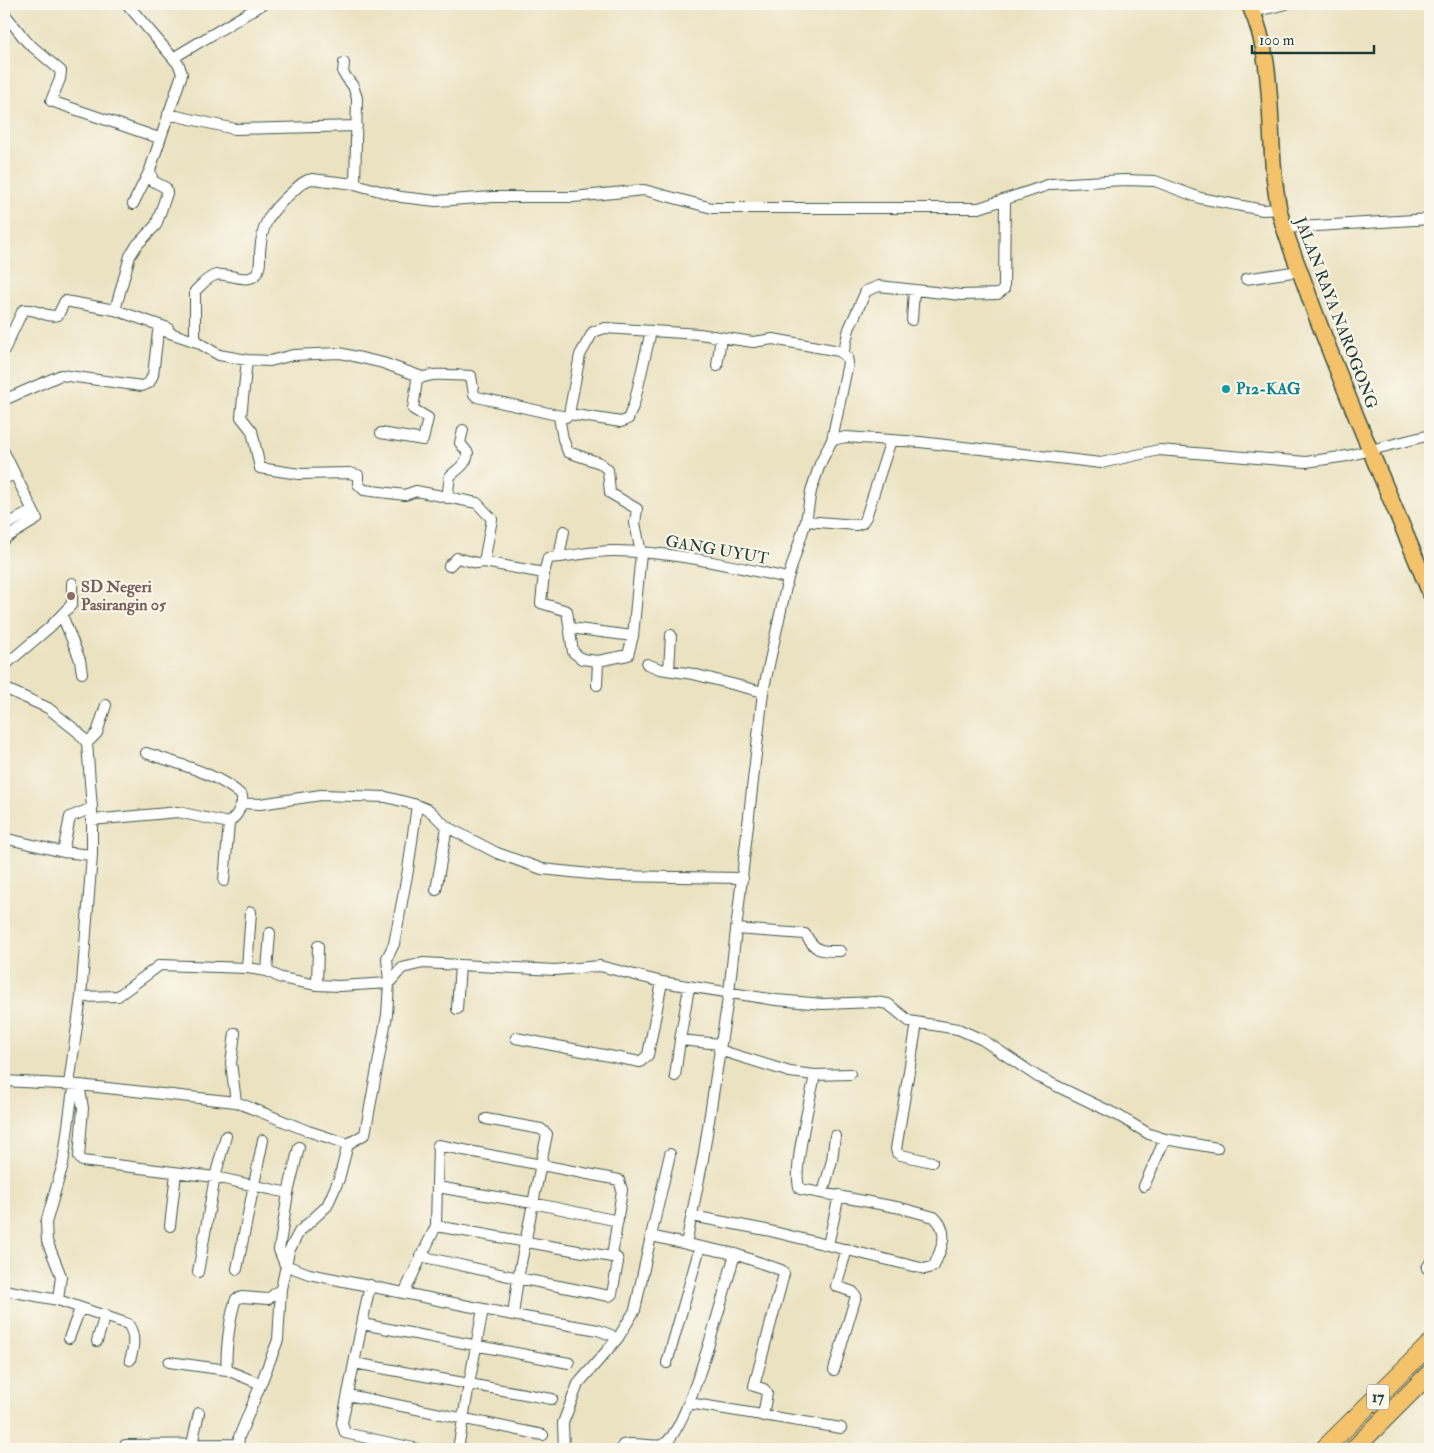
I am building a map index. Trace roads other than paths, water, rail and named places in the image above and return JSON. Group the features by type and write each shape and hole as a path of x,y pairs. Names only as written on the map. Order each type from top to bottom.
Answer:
{"highway":[{"name":"17","path":"1324,1449 1430,1344"},
{"name":"17","path":"1354,1449 1430,1373"}],"main road":[{"name":"JALAN RAYA NAROGONG","path":"1251,8 1261,40 1267,76 1271,148 1279,209 1284,228 1299,271 1430,594"}],"street":[{"path":"127,4 172,58 182,74 159,138 150,170 133,204"},
{"path":"172,58 264,4"},
{"path":"1251,8 1286,4"},
{"path":"4,13 27,42 61,71 60,79 51,101 159,138"},
{"path":"344,63 344,73 356,92 355,184"},
{"path":"168,114 235,129 357,126"},
{"path":"115,310 130,256 137,245 156,225 167,193 166,188 153,181 150,170"},
{"path":"196,339 195,292 205,281 216,275 249,279 256,276 259,268 265,220 272,210 306,180 318,179 355,184 401,197 436,201 493,197 572,197 644,190 712,208 979,208 1051,184 1124,180 1154,181 1200,198 1263,210 1279,209"},
{"path":"843,354 849,329 866,291 879,286 961,295 998,294 1004,289 1005,200"},
{"path":"1284,228 1430,219"},
{"path":"1246,279 1299,271"},
{"path":"912,320 914,290"},
{"path":"4,350 23,310 28,309 54,317 58,315 65,301 115,310 196,339 218,355 247,360 270,361 293,354 340,354 383,362 422,377"},
{"path":"564,531 559,558 548,558 544,573 541,603 567,611 573,652 582,659 598,661 628,655 633,636 641,553 635,523 637,509 610,494 608,470 600,463 568,452 563,439 564,416 580,355 593,332 605,328 721,337 753,342 773,339 833,350 847,357 848,363 832,440 820,464 811,491 806,521 788,578 763,692 729,992 703,1159 686,1244"},
{"path":"4,400 61,375 142,386 149,384 160,330 196,339"},
{"path":"381,433 423,440 427,417 414,409 417,380 422,377 448,374 471,376 475,396 564,416 621,422 628,419 634,404 651,331"},
{"path":"717,366 721,337"},
{"path":"247,360 241,417 252,431 257,464 260,468 299,474 349,473 358,475 358,484 364,490 405,495 416,491 477,503 492,519 484,562"},
{"path":"447,498 450,476 466,462 468,457 468,453 460,443 463,430"},
{"path":"832,440 846,437 891,440 1101,463 1159,450 1306,462 1371,451 1430,435"},
{"path":"806,521 856,525 862,523 866,517 891,440"},
{"path":"4,452 37,519 4,539"},
{"path":"4,479 14,474"},
{"path":"4,526 32,511"},
{"name":"GANG UYUT","path":"559,558 586,552 641,553 690,558 788,578"},
{"path":"449,566 457,558 544,573"},
{"path":"4,666 72,604 72,583"},
{"path":"62,615 80,660 82,673"},
{"path":"570,628 633,636"},
{"path":"668,670 671,635"},
{"path":"597,685 598,661"},
{"path":"647,664 763,692"},
{"path":"4,690 48,708 78,732 87,743 92,808 92,855 74,1085 63,1164 46,1223 46,1241 61,1276 58,1300"},
{"path":"87,743 96,733 106,705"},
{"path":"146,753 195,770 235,789 242,796 242,802 237,814 230,823 224,880"},
{"path":"242,802 260,804 321,795 386,797 417,804 429,810 447,827 497,853 542,869 610,876 743,878"},
{"path":"125,1444 192,1444 238,1447 278,1340 281,1289 285,1265 299,1232 327,1206 339,1179 348,1144 365,1134 386,1015 389,983 388,958 394,944 408,870 417,804"},
{"path":"63,852 70,817 92,808"},
{"path":"92,820 178,812 230,823"},
{"path":"436,890 447,827"},
{"path":"4,838 63,852 92,855"},
{"path":"247,968 251,912"},
{"path":"736,929 805,934 812,946 820,951 840,951"},
{"path":"267,971 270,933"},
{"path":"317,985 318,946"},
{"path":"81,997 118,996 160,965 247,968 267,971 281,978 317,985 339,986 389,983 402,968 423,963 555,970 600,966 689,987 823,1004 876,1002 888,1004 900,1015 917,1023 958,1029 983,1040 1038,1077 1119,1116 1137,1128 1165,1139 1217,1148"},
{"path":"457,1009 460,964"},
{"path":"516,1038 640,1062 648,1055 662,982"},
{"path":"676,1076 689,987"},
{"path":"917,1023 896,1149 901,1155 932,1162"},
{"path":"235,1032 231,1063 236,1102"},
{"path":"680,1040 720,1047 790,1072 815,1075 850,1074"},
{"path":"692,1216 847,1249 929,1269 934,1266 944,1241 944,1233 934,1217 839,1195 800,1189 798,1186 798,1165 815,1075"},
{"path":"4,1082 74,1085 236,1102 348,1144"},
{"path":"74,1085 83,1108 79,1157 82,1161 254,1184 288,1193"},
{"path":"486,1118 545,1131 547,1138 518,1278 513,1315"},
{"path":"198,1272 215,1178 226,1136"},
{"path":"822,1193 832,1160 835,1136"},
{"path":"1144,1186 1165,1139"},
{"path":"237,1269 263,1140"},
{"path":"405,1291 420,1256 436,1226 438,1145 619,1180 622,1190 612,1257"},
{"path":"299,1146 288,1193 279,1250 285,1265 308,1274 405,1291 483,1309 598,1330 611,1335"},
{"path":"564,1449 563,1423 578,1384 618,1338 634,1310 670,1154"},
{"path":"170,1226 176,1173"},
{"path":"437,1187 533,1203 618,1221"},
{"path":"828,1245 839,1195"},
{"path":"420,1256 518,1278 609,1296 612,1294 618,1262 617,1258 436,1226"},
{"path":"651,1236 735,1254 781,1270 784,1274 754,1386 764,1389 767,1393 763,1416"},
{"path":"667,1363 700,1247"},
{"path":"834,1370 856,1296 853,1292 836,1286 847,1249"},
{"path":"622,1449 623,1445 632,1442 660,1445 666,1443 672,1436 689,1403 735,1254"},
{"path":"370,1285 342,1423 345,1433 418,1449"},
{"path":"226,1370 226,1354 232,1310 236,1299 242,1297 268,1299 281,1289"},
{"path":"4,1290 58,1300 128,1324 133,1330 134,1348 130,1360"},
{"path":"69,1338 80,1309"},
{"path":"458,1449 483,1309"},
{"path":"97,1341 105,1315"},
{"path":"362,1324 569,1363"},
{"path":"170,1362 226,1370 258,1383 260,1386"},
{"path":"354,1363 552,1399"},
{"path":"348,1395 542,1435"},
{"path":"689,1403 841,1428"},
{"path":"192,1444 199,1413"},
{"path":"670,1449 672,1436"}],"place":[{"name":"P12-KAG","path":"1226,389"},
{"name":"SD Negeri Pasirangin 05","path":"71,596"}]}
